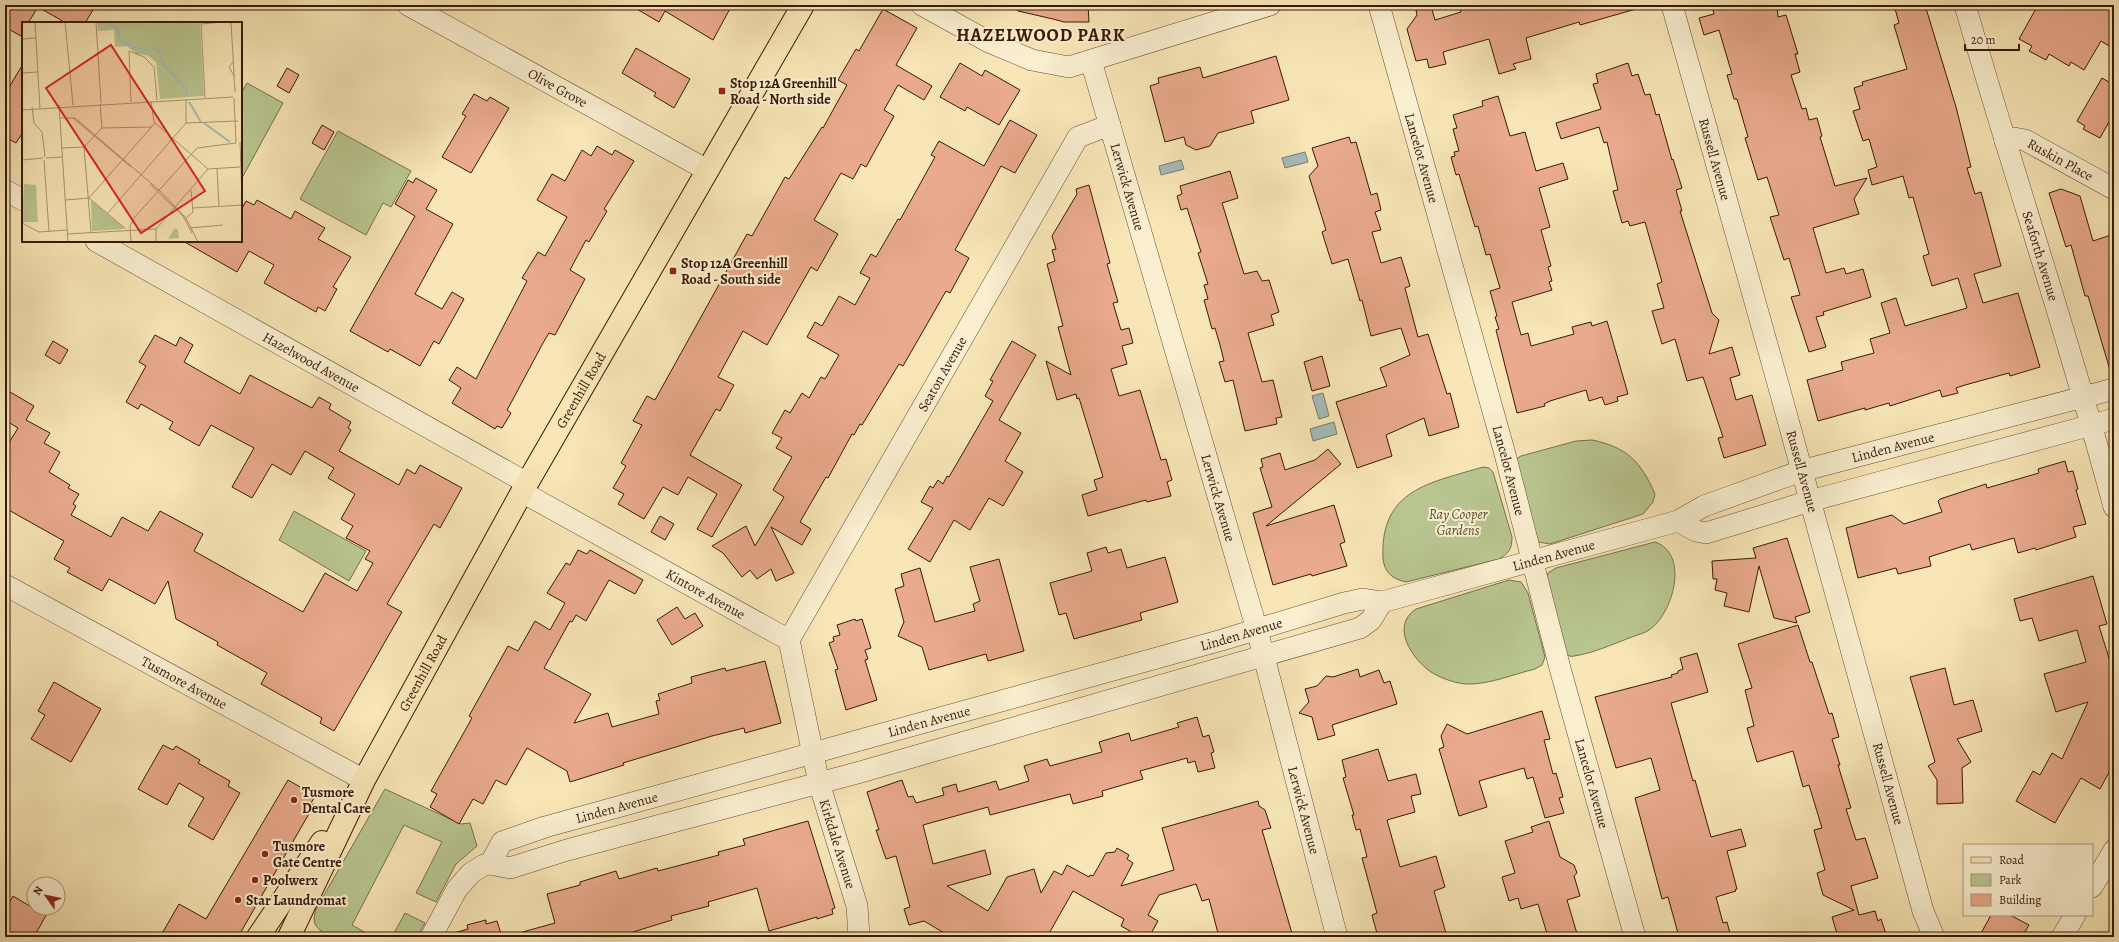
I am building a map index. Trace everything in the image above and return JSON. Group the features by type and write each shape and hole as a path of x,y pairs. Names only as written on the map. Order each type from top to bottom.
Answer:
{"main road":[{"name":"Greenhill Road","path":"288,937 364,780 524,487 804,5"},
{"name":"Greenhill Road","path":"262,931 364,780"}],"street":[{"name":"Olive Grove","path":"408,5 707,170"},
{"path":"922,5 989,42 1032,60 1069,67 1270,5"},
{"name":"Lancelot Avenue","path":"1379,5 1506,454 1561,672 1635,937"},
{"name":"Russell Avenue","path":"1672,5 1801,471 1848,631 1923,910 1934,937"},
{"name":"Seaforth Avenue","path":"1965,5 2005,141 2093,426 2114,507"},
{"name":"Lerwick Avenue","path":"1090,61 1257,630 1337,937"},
{"name":"Seaton Avenue","path":"789,640 1078,137 1110,125"},
{"name":"Ruskin Place","path":"2005,141 2014,138 2025,140 2114,189"},
{"path":"5,190 22,199"},
{"name":"Hazelwood Avenue","path":"98,242 524,487"},
{"name":"Linden Avenue","path":"1382,602 1371,620 1360,628 1264,657 819,784 578,848 510,868 490,864 502,842 570,820 1257,630 1363,599 1382,602 1678,521 1704,506 1801,471 2114,389"},
{"path":"1678,521 1696,531 1706,533 1810,500 2093,426 2114,419"},
{"name":"Kintore Avenue","path":"524,487 789,640"},
{"name":"Tusmore Avenue","path":"5,585 364,780"},
{"path":"789,640 812,752"},
{"name":"Kirkdale Avenue","path":"812,752 819,784 857,906 859,937"},
{"path":"570,820 578,848"},
{"path":"2093,885 2114,850"},
{"path":"431,937 457,889 471,873 490,864"},
{"path":"2062,937 2074,916"},
{"path":"262,931 288,937"}],"green space":[{"path":"247,83 283,103 242,178 242,92"},
{"path":"338,131 411,171 391,207 383,203 366,235 300,199"},
{"name":"Ray Cooper Gardens","path":"1592,440 1615,447 1624,452 1638,465 1650,483 1655,494 1653,502 1643,514 1550,544 1538,542 1516,459 1521,456 1576,441"},
{"name":"Ray Cooper Gardens","path":"1483,467 1489,468 1493,472 1512,537 1511,548 1508,553 1499,559 1406,582 1393,577 1387,571 1384,563 1384,535 1390,517 1399,503 1412,493 1427,485"},
{"path":"294,511 366,551 349,581 279,540"},
{"path":"1655,542 1666,549 1672,559 1675,571 1671,598 1658,622 1645,632 1589,653 1573,656 1566,654 1546,578 1548,573 1556,568"},
{"path":"1509,580 1521,582 1528,593 1545,657 1542,665 1535,669 1492,681 1466,684 1443,678 1431,672 1417,659 1411,651 1404,633 1408,616 1416,609"},
{"path":"385,789 461,824 470,823 477,846 456,864 436,902 416,893 442,842 404,825 352,925 373,937 343,937 323,932 317,927 314,920 316,909"},
{"path":"405,913 425,923 417,937 392,937"}],"water":[{"path":"1305,152 1308,162 1285,168 1282,158"},
{"path":"1181,160 1184,169 1161,175 1159,166"},
{"path":"1323,393 1329,416 1319,419 1312,396"},
{"path":"1334,422 1337,434 1313,441 1310,429"}],"building":[{"path":"5,5 84,5 93,10 86,22 64,22 38,7 29,22 22,22 21,36 5,27"},
{"path":"630,5 732,5 713,40 665,11 659,22"},
{"path":"1019,5 1088,5 1089,22 1064,22 1018,11"},
{"path":"1459,5 1635,5 1636,9 1580,25 1579,22 1526,38 1531,59 1513,64 1516,69 1499,74 1489,39 1443,52 1446,64 1429,68 1427,59 1416,61 1407,29 1417,15 1416,10 1431,6 1435,20 1461,12"},
{"path":"1712,5 1777,5 1778,17 1786,15 1798,54 1795,54 1800,72 1791,75 1802,109 1806,108 1809,120 1817,118 1822,136 1820,137 1835,186 1867,178 1854,199 1859,214 1813,228 1826,273 1844,268 1846,274 1863,269 1871,297 1823,312 1824,315 1816,317 1826,347 1809,352 1791,297 1800,295 1789,258 1784,260 1770,217 1779,215 1767,177 1758,180 1745,138 1748,137 1737,99 1734,99 1727,75 1732,74 1719,30 1704,35 1699,18 1714,14"},
{"path":"1894,5 1925,5 1956,107 1971,167 1967,168 1975,194 1981,192 2001,266 1974,274 1983,303 2018,293 2040,367 2010,376 2009,373 1965,385 1956,388 1958,393 1942,397 1940,390 1890,406 1889,403 1865,410 1865,408 1818,421 1807,380 1843,370 1841,362 1874,353 1870,339 1890,333 1881,303 1896,298 1905,326 1967,308 1958,278 1932,286 1923,256 1929,254 1913,197 1909,198 1903,176 1872,185 1868,170 1877,167 1869,139 1863,141 1853,111 1860,109 1854,88 1863,85 1862,82 1907,69 1894,25 1899,23"},
{"path":"2038,5 2101,5 2114,13 2114,49 2101,41 2084,70 2071,62 2069,66 2049,54 2046,60 2029,51 2032,46 2019,39"},
{"path":"883,9 917,28 896,65 932,86 924,100 898,85 884,110 894,116 866,167 861,164 853,179 841,173 814,220 838,234 817,271 811,267 767,345 743,331 718,377 734,385 720,411 716,409 690,455 742,485 712,537 697,529 717,494 688,477 678,495 663,487 644,519 618,504 624,494 613,488 626,466 621,463 642,425 633,421 647,396 655,400 747,234 752,236 785,177 789,179 822,127 823,128 847,85 838,80 856,49 859,51"},
{"path":"636,48 690,79 674,108 654,96 656,93 622,73"},
{"path":"1276,56 1289,100 1251,111 1254,123 1218,133 1210,146 1196,150 1186,145 1184,137 1165,142 1150,86 1159,83 1158,78 1200,67 1203,78"},
{"path":"960,63 982,76 985,70 1020,90 999,125 967,107 965,111 940,97"},
{"path":"1628,63 1632,76 1638,74 1645,95 1650,94 1656,115 1659,114 1672,160 1673,159 1682,188 1676,190 1682,211 1680,211 1712,313 1719,320 1709,354 1732,347 1740,375 1730,378 1736,400 1752,395 1766,445 1724,458 1718,438 1723,437 1703,377 1687,381 1675,339 1662,344 1652,311 1664,308 1657,284 1662,282 1645,222 1630,226 1628,221 1622,223 1613,191 1618,190 1607,142 1604,143 1599,127 1561,139 1556,123 1601,109 1593,84 1598,83 1596,74"},
{"path":"22,66 22,134 16,143 5,137 5,94"},
{"path":"287,68 299,75 289,93 277,86"},
{"path":"2102,78 2114,85 2114,113 2100,138 2083,129 2085,126 2077,121"},
{"path":"474,94 487,101 490,97 509,108 471,173 442,157 466,116 462,114"},
{"path":"1498,96 1510,136 1525,132 1536,171 1563,163 1568,179 1539,188 1550,227 1541,230 1551,266 1548,267 1552,281 1549,282 1552,290 1512,302 1521,335 1528,333 1531,346 1574,334 1572,327 1591,322 1592,326 1607,321 1628,394 1617,397 1618,401 1605,405 1602,397 1589,401 1586,390 1550,401 1544,404 1545,406 1517,413 1496,330 1499,329 1495,317 1497,316 1490,291 1500,288 1490,254 1486,255 1478,226 1475,227 1459,174 1456,175 1451,157 1455,156 1454,152 1459,151 1453,129 1457,128 1453,115 1483,106 1482,101"},
{"path":"1010,120 1037,135 1015,173 1001,166 955,250 969,258 950,293 946,291 903,366 899,364 862,425 860,424 854,435 852,434 828,478 826,477 800,522 811,529 802,545 771,527 794,573 776,581 771,569 757,579 750,570 742,577 723,553 712,546 746,526 755,546 784,497 773,490 792,457 776,448 782,438 772,433 785,410 790,413 802,393 809,398 821,377 825,379 839,355 807,337 815,322 822,326 839,296 855,305 870,278 860,273 871,254 876,257 898,219 900,220 935,157 931,155 939,141 984,166"},
{"path":"322,125 334,132 324,150 312,143"},
{"path":"1349,137 1351,143 1356,142 1371,195 1377,193 1381,210 1375,212 1381,230 1372,232 1381,263 1401,257 1410,286 1405,288 1418,337 1428,334 1447,394 1450,393 1459,427 1429,436 1424,418 1386,435 1392,456 1357,468 1336,402 1387,386 1380,368 1410,355 1401,328 1371,336 1362,300 1360,301 1348,259 1332,264 1322,232 1326,230 1309,176 1318,166 1312,148"},
{"path":"597,146 612,155 615,150 634,161 604,209 607,211 589,242 586,240 570,270 585,279 555,335 549,333 543,343 507,410 511,413 502,428 497,426 495,429 452,403 461,388 449,380 457,367 476,379 527,281 522,278 538,252 545,256 567,217 537,200 552,174 565,181 582,150 591,156"},
{"path":"1230,171 1238,198 1222,203 1244,274 1257,271 1262,281 1269,280 1279,312 1271,315 1274,325 1248,333 1262,382 1273,380 1282,417 1276,418 1277,424 1245,431 1233,380 1225,382 1219,362 1224,361 1215,328 1212,329 1204,300 1208,299 1204,285 1208,284 1198,253 1201,252 1187,208 1181,210 1177,196 1182,194 1180,186"},
{"path":"416,178 437,190 426,209 453,224 415,294 442,309 452,292 464,299 439,344 434,341 420,366 390,349 388,352 350,331 415,216 395,204 408,180 413,183"},
{"path":"1089,185 1110,263 1107,264 1118,302 1113,303 1121,330 1129,328 1133,343 1122,346 1127,364 1111,369 1119,396 1140,390 1161,460 1166,459 1172,480 1167,482 1171,496 1147,502 1146,500 1088,516 1082,495 1097,490 1094,480 1103,477 1079,398 1077,399 1076,394 1057,400 1046,361 1071,375 1058,327 1063,326 1047,264 1055,261 1052,250 1056,249 1052,236 1077,194 1076,189"},
{"path":"2061,189 2080,196 2093,241 2114,234 2114,369 2110,370 2088,296 2085,296 2071,245 2066,247 2049,193"},
{"path":"257,200 291,219 295,211 325,228 318,239 351,257 333,287 337,289 325,311 318,307 316,312 264,283 274,265 249,251 237,272 185,242 242,242 242,208 246,201 254,205"},
{"path":"155,335 176,346 180,337 193,345 184,362 240,394 250,375 312,408 319,397 331,404 329,409 351,422 348,428 351,430 339,451 399,485 407,469 415,474 420,465 462,488 440,528 434,524 387,604 402,612 334,731 320,723 322,718 261,684 267,673 217,645 218,642 176,619 168,581 155,604 109,579 102,591 67,572 70,568 54,559 64,541 5,508 5,449 18,428 5,420 5,389 34,406 26,420 50,433 44,443 60,452 49,472 70,485 68,488 79,494 73,504 76,506 71,515 111,537 122,517 148,531 160,511 203,534 194,551 303,612 325,573 357,591 373,563 365,559 370,551 346,538 353,526 341,519 355,494 328,478 334,468 305,451 291,475 272,464 252,498 232,487 254,448 211,425 199,446 169,429 173,422 141,404 138,409 126,402 146,366 139,362"},
{"path":"53,341 68,350 60,364 45,355"},
{"path":"1012,341 1036,355 999,420 1021,433 1005,461 1023,472 1003,506 989,498 970,530 954,520 930,562 908,549 933,508 921,502 930,486 933,488 938,480 943,484 947,476 949,477 993,401 985,396 993,381 990,380"},
{"path":"1322,356 1330,386 1312,391 1304,362"},
{"path":"1328,449 1341,464 1266,526 1334,505 1345,542 1340,544 1347,566 1312,576 1311,574 1273,585 1253,513 1272,507 1260,468 1263,467 1261,459 1280,453 1285,470 1315,460"},
{"path":"2065,461 2068,472 2073,471 2078,489 2076,490 2086,524 2073,527 2076,537 2036,550 2035,548 2018,553 2014,538 1972,550 1970,544 1929,557 1931,566 1898,574 1896,568 1858,578 1846,528 1892,515 1904,524 1942,512 1938,501 1940,499 1986,484 1987,488 2039,473 2038,469"},
{"path":"660,516 674,524 665,540 651,532"},
{"path":"1787,538 1810,612 1795,617 1797,623 1774,618 1759,566 1749,612 1724,606 1727,593 1715,590 1717,579 1713,579 1712,561 1756,558 1753,548"},
{"path":"1106,547 1108,553 1121,549 1127,568 1165,557 1178,602 1140,613 1142,620 1074,639 1066,613 1059,615 1050,583 1092,571 1087,553"},
{"path":"578,550 587,554 590,550 643,580 635,594 609,580 586,621 576,615 572,622 570,621 544,668 591,694 574,723 608,713 612,727 659,714 656,701 660,700 658,694 692,683 691,677 725,668 726,671 765,661 781,723 745,733 744,728 712,736 623,763 624,765 570,782 567,771 527,748 506,785 496,780 483,804 473,799 459,824 430,807 437,794 431,791 472,718 469,716 508,646 518,651 535,621 550,630 565,603 547,593 566,563 570,565"},
{"path":"999,559 1024,651 988,661 986,654 929,670 922,647 898,636 904,622 895,589 904,586 901,574 920,568 935,622 975,611 973,604 980,601 970,567"},
{"path":"2093,576 2107,624 2099,626 2114,674 2114,763 2100,789 2081,778 2055,823 2016,801 2033,771 2040,775 2052,753 2062,759 2088,702 2056,712 2044,674 2086,662 2077,630 2039,641 2032,618 2020,621 2014,599"},
{"path":"677,607 685,619 695,613 703,626 672,645 657,620"},
{"path":"855,619 856,621 862,619 871,648 865,650 868,659 865,660 877,700 846,710 835,670 838,669 829,643 834,641 833,637 840,635 837,625"},
{"path":"1798,625 1829,714 1832,713 1839,737 1832,739 1851,808 1846,809 1856,840 1865,838 1878,878 1851,886 1859,915 1875,911 1878,921 1881,919 1886,934 1876,937 1838,937 1832,917 1854,910 1823,895 1817,873 1825,870 1814,830 1822,828 1809,785 1803,787 1793,751 1757,762 1747,728 1754,726 1745,690 1752,688 1738,644"},
{"path":"1697,653 1708,692 1671,703 1693,781 1695,780 1711,837 1741,829 1746,846 1727,851 1737,889 1735,890 1736,891 1716,897 1723,923 1727,922 1731,937 1679,937 1668,897 1662,899 1635,798 1660,790 1651,758 1616,768 1595,697 1672,677 1671,675 1678,673 1678,671 1683,669 1680,658"},
{"path":"1945,668 1954,705 1973,700 1982,731 1957,739 1971,762 1962,768 1963,803 1937,804 1937,780 1928,766 1935,762 1910,677"},
{"path":"1358,669 1360,677 1379,670 1384,683 1390,681 1397,704 1332,725 1335,735 1318,740 1312,717 1299,713 1309,702 1305,689 1317,686 1326,676 1333,677"},
{"path":"54,682 101,709 71,762 31,739 45,715 38,711"},
{"path":"1542,711 1550,739 1544,740 1553,774 1556,773 1563,797 1559,798 1564,813 1545,818 1533,777 1527,779 1524,768 1479,781 1487,807 1459,816 1439,749 1444,747 1441,736 1447,724 1467,734"},
{"path":"1197,717 1203,737 1209,735 1214,752 1211,753 1215,768 1198,772 1195,761 1188,763 1187,758 1140,771 1143,779 1102,791 1103,796 1073,804 1070,794 990,815 988,807 923,825 933,864 985,850 991,874 947,886 988,911 1007,877 1034,869 1041,893 1054,871 1062,875 1067,865 1089,877 1090,875 1093,876 1106,853 1115,852 1117,848 1129,855 1127,859 1133,863 1121,886 1174,870 1162,828 1258,801 1259,806 1265,810 1271,828 1262,830 1293,937 1219,937 1209,899 1202,901 1196,884 1159,895 1148,915 1158,921 1149,937 1127,937 1130,931 1121,926 1124,919 1073,891 1047,937 951,937 924,921 909,925 904,909 910,907 896,856 886,859 876,830 879,830 867,792 902,780 908,797 913,796 916,803 944,795 942,788 956,784 958,792 996,781 999,790 1029,781 1024,766 1047,759 1050,766 1102,752 1099,742 1129,733 1131,741 1179,727 1177,723"},
{"path":"163,745 173,750 176,746 200,760 198,763 230,781 228,786 240,793 213,840 188,826 204,798 179,783 167,805 138,789"},
{"path":"1378,749 1388,781 1416,774 1421,794 1411,796 1415,812 1387,820 1400,867 1436,856 1445,887 1434,891 1447,937 1378,937 1372,915 1377,913 1362,858 1367,857 1360,829 1356,830 1352,815 1354,815 1343,778 1346,777 1342,760"},
{"path":"288,780 309,792 307,794 314,798 311,803 314,805 238,937 160,937 179,904 206,919"},
{"path":"808,821 835,908 832,909 833,914 817,919 817,917 769,931 757,888 708,902 709,906 671,916 672,920 633,932 634,937 519,937 519,933 555,923 547,894 580,885 580,882 616,871 619,879 657,868 658,871 719,855 718,852 745,845 743,839"},
{"path":"1549,821 1560,857 1574,865 1577,873 1574,876 1580,896 1567,900 1578,937 1548,937 1538,904 1521,909 1518,898 1509,901 1502,877 1515,873 1505,841 1533,832 1531,827"},
{"path":"13,896 26,904 26,916 46,916 34,937 5,937 5,911"},
{"path":"1990,916 2012,916 2029,925 2022,937 1979,937"},
{"path":"486,920 486,924 497,921 502,937 455,937 454,933 468,929 467,925"}],"place":[{"name":"Stop 12A Greenhill Road - North side","path":"722,91"},
{"name":"Stop 12A Greenhill Road - South side","path":"673,271"},
{"name":"Tusmore Dental Care","path":"294,800"},
{"name":"Tusmore Gate Centre","path":"265,854"},
{"name":"Poolwerx","path":"255,880"},
{"name":"Star Laundromat","path":"238,900"}],"district":[{"name":"HAZELWOOD PARK","path":"1041,35"}]}
